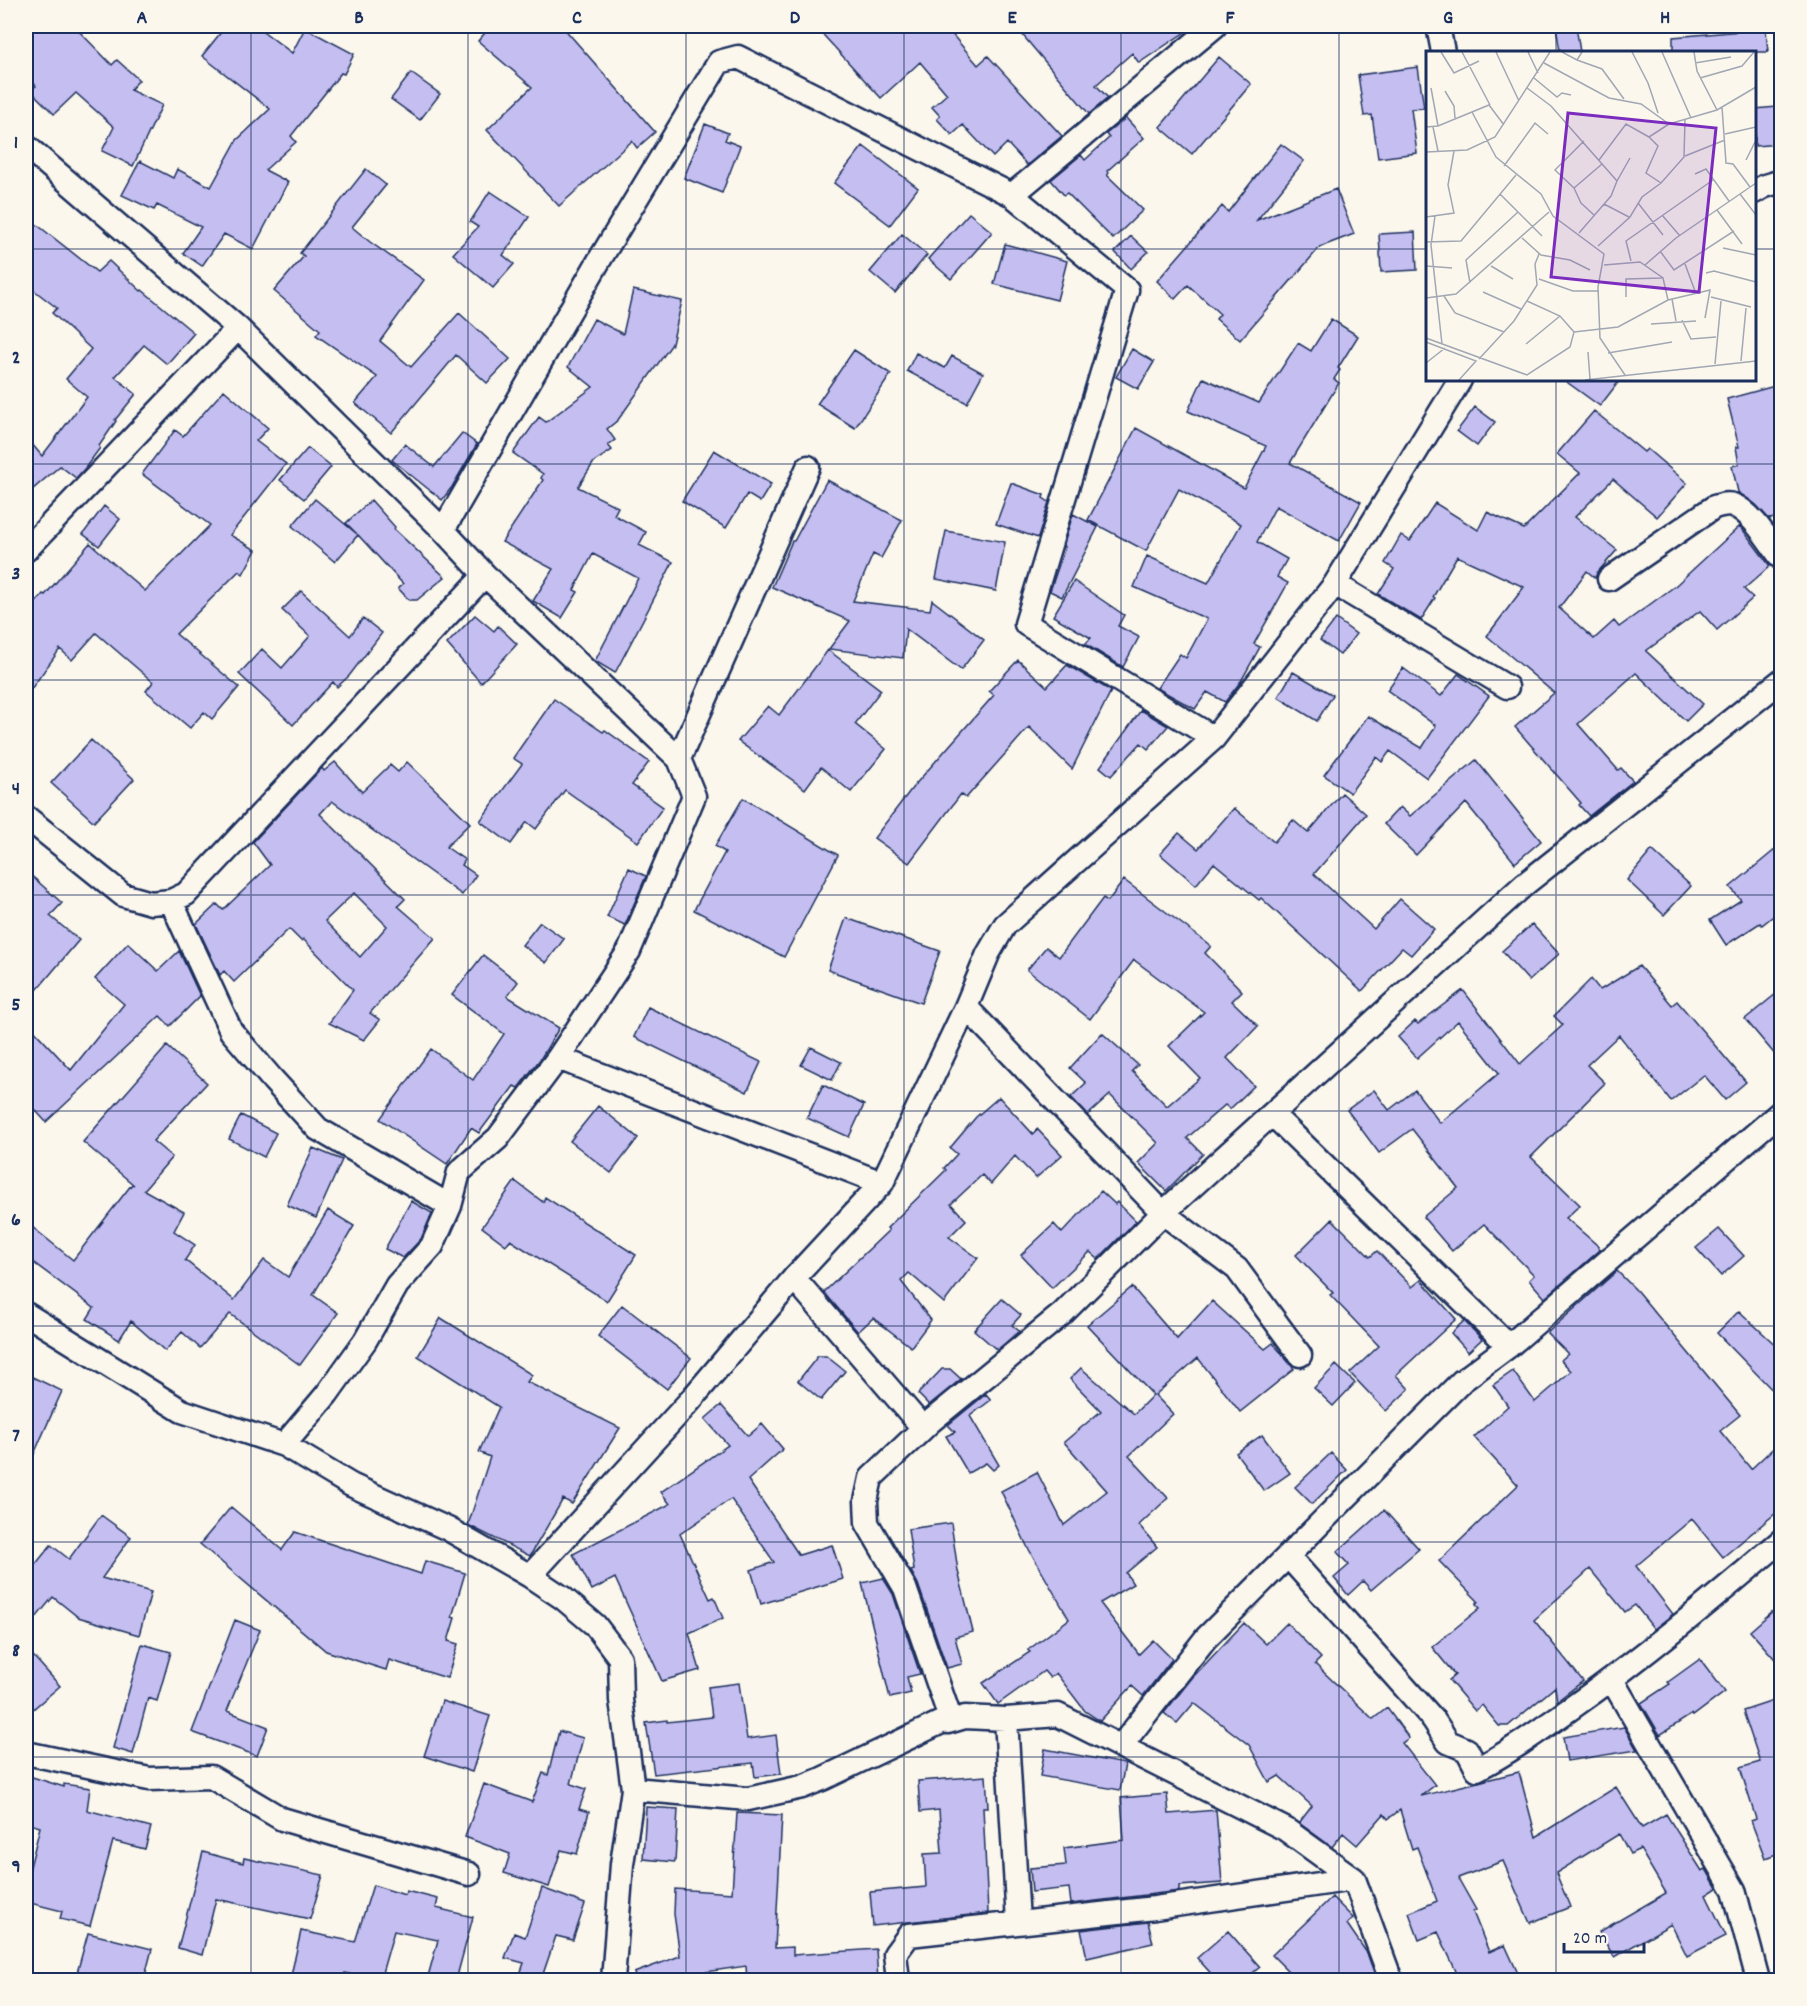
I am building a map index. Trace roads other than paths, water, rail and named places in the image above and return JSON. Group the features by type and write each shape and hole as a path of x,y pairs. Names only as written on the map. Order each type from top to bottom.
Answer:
{"street":[{"path":"1012,195 1215,26"},
{"path":"1438,26 1443,51"},
{"path":"443,530 600,259 719,62 738,57 1012,195 1127,290 1026,624 1214,738"},
{"path":"26,146 238,328 443,530 485,575 679,759 694,796 629,951 558,1059 498,1138 459,1172 450,1206 432,1246 397,1285 365,1341 327,1394 284,1445"},
{"path":"1756,191 1782,181"},
{"path":"26,550 238,328"},
{"path":"530,1576 689,1402 794,1278 882,1183 966,1007 988,954 1005,925 1214,738 1335,584 1461,381"},
{"path":"679,759 808,467"},
{"path":"1609,579 1714,507 1725,504 1734,505 1750,518 1782,559"},
{"path":"26,817 123,895 151,903 171,901 186,894 485,575"},
{"path":"1335,584 1507,687"},
{"path":"1392,1980 1354,1879 1285,1829 1058,1715 1006,1719 965,1717 948,1722 950,1718 905,1588 867,1523 866,1501 871,1478 923,1428 1062,1314 1163,1213 1525,884 1782,680"},
{"path":"171,901 231,1031 273,1080 318,1129 450,1206"},
{"path":"966,1007 1163,1213 1236,1269 1300,1355"},
{"path":"558,1059 882,1183"},
{"path":"1120,1746 1206,1638 1462,1381 1509,1347 1782,1111"},
{"path":"1272,1113 1509,1347"},
{"path":"794,1278 923,1428"},
{"path":"26,1314 182,1411 284,1445 351,1485 448,1529 530,1576 563,1598 595,1625 620,1658 621,1700 633,1789 622,1864 613,1980"},
{"path":"1288,1556 1433,1719 1448,1742 1467,1750 1477,1769 1508,1753 1612,1680 1694,1616 1782,1540"},
{"path":"1612,1680 1734,1890 1758,1980"},
{"path":"633,1789 748,1799 777,1793 822,1779 950,1718"},
{"path":"1006,1719 1018,1922"},
{"path":"26,1753 149,1779 211,1777 282,1818 469,1874"},
{"path":"898,1980 895,1954 909,1935 1155,1908 1354,1879"}]}
